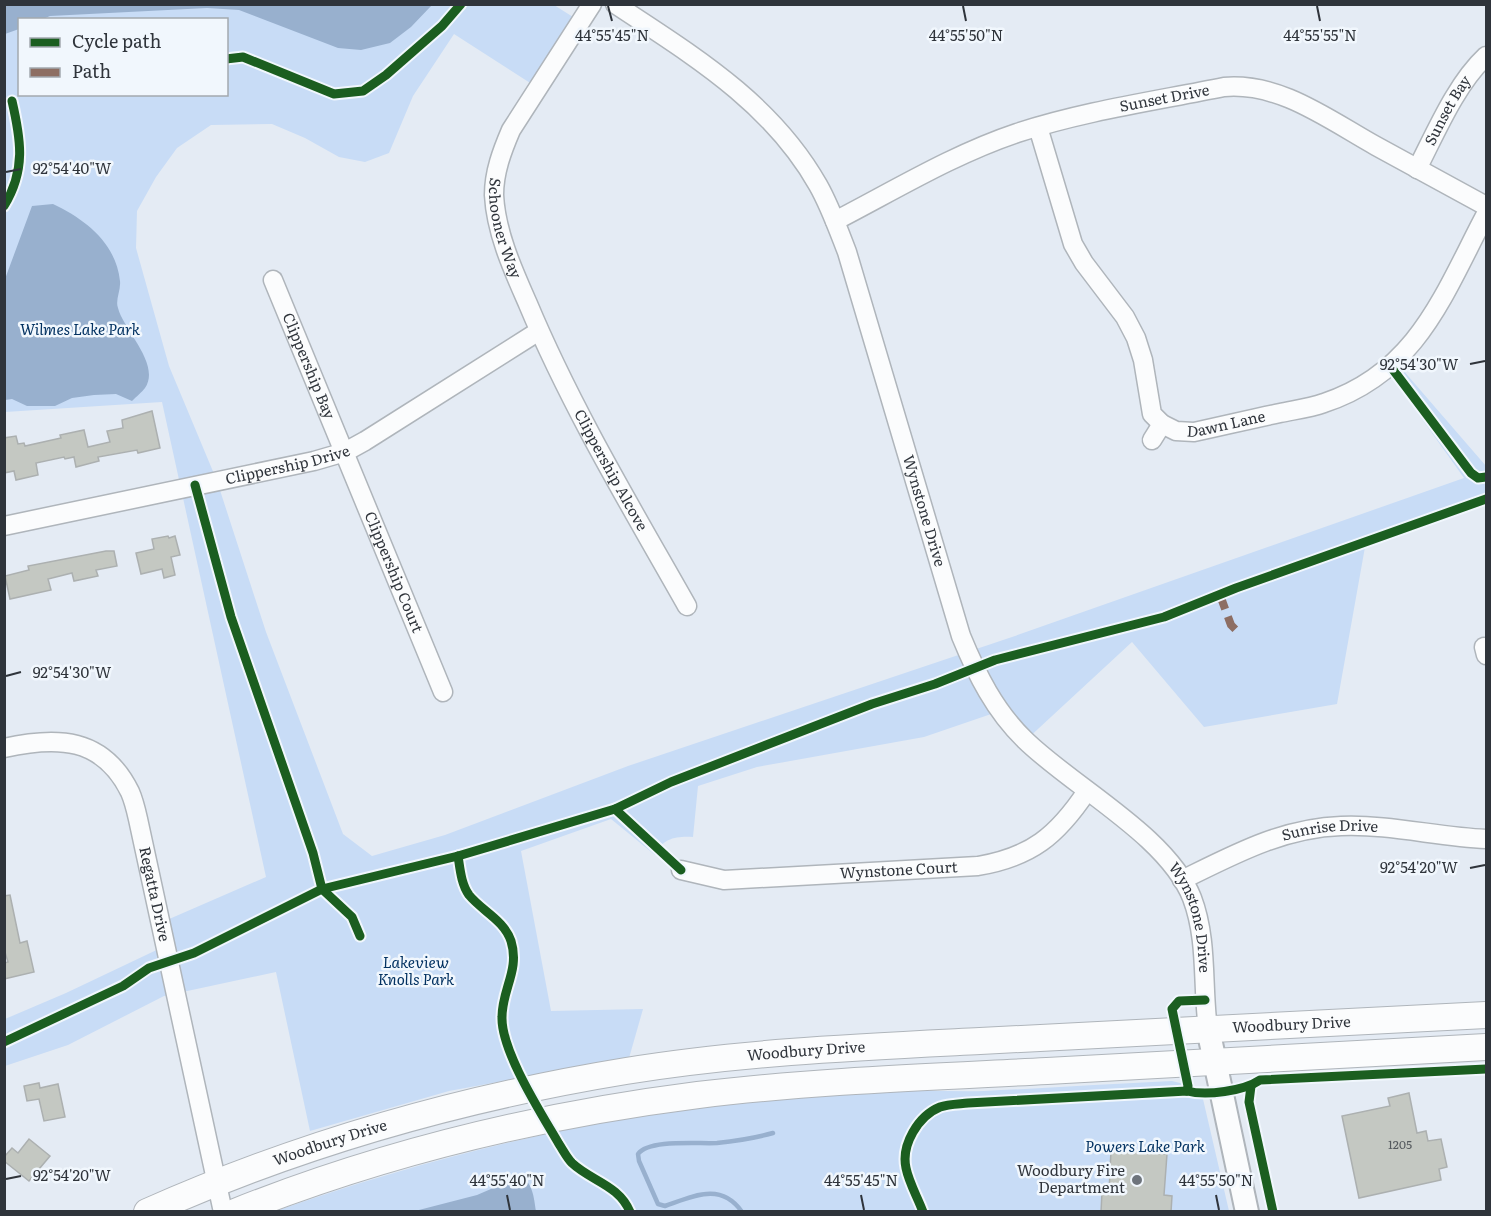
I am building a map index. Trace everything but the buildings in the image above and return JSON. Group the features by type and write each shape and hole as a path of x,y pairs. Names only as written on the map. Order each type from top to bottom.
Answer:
{"main road":[{"name":"Woodbury Drive","path":"147,1212 298,1153 428,1113 527,1089 649,1068 795,1051 1486,1015"},
{"path":"235,1212 336,1176 434,1147 544,1121 667,1099 801,1084 1486,1047"}],"street":[{"name":"Schooner Way","path":"539,331 506,252 494,196 495,175 501,152 511,129 592,4"},
{"name":"Wynstone Drive","path":"615,4 711,68 758,107 778,128 818,184 836,221 849,261 962,636 975,668 987,693 1025,741 1142,833 1165,855 1182,880 1192,897 1199,923 1208,1029"},
{"name":"Sunset Bay","path":"1417,169 1460,89 1486,56"},
{"name":"Sunset Drive","path":"836,221 982,146 1038,127 1224,87 1240,86 1257,88 1293,100 1486,206"},
{"path":"1038,127 1074,244 1084,263 1125,317 1136,338 1143,360 1152,414 1162,424 1152,440"},
{"name":"Dawn Lane","path":"1162,424 1176,431 1194,432 1323,404 1352,393 1374,380 1391,367 1422,332 1486,214"},
{"name":"Clippership Bay","path":"273,280 345,452"},
{"name":"Clippership Drive","path":"4,526 314,461 345,452 539,331"},
{"name":"Clippership Alcove","path":"539,331 585,424 687,606"},
{"name":"Clippership Court","path":"345,452 443,692"},
{"name":"Regatta Drive","path":"4,748 54,740 75,744 95,752 116,770 130,793 138,819 223,1212"},
{"name":"Wynstone Court","path":"681,870 724,880 999,863 1022,855 1043,842 1058,829 1087,791"},
{"name":"Sunrise Drive","path":"1182,880 1248,847 1309,829 1342,826 1486,839"},
{"path":"1208,1029 1247,1212"}],"green space":[{"name":"Lakeview Knolls Park","path":"5,5 554,5 581,22 538,88 454,34 413,96 389,153 365,162 339,157 305,138 272,124 211,125 177,148 156,177 137,211 136,248 169,366 217,481 266,632 343,834 372,856 445,835 628,766 1012,637 1464,478 1387,370 1396,362 1486,466 1486,503 1365,547 1337,704 1204,727 1132,642 1025,741 1000,711 924,737 757,767 698,786 693,837 671,839 658,849 655,855 611,819 521,851 551,1011 643,1009 629,1058 449,1091 310,1131 276,972 164,996 68,1045 5,1066 5,1019 165,946 160,923 266,877 162,402 5,412"},
{"name":"Powers Lake Park","path":"1172,1081 1192,1086 1203,1099 1229,1211 273,1212 389,1174 506,1143 685,1109 849,1094 984,1091"}],"shaded area":[{"path":"5,4 432,5 411,27 390,43 361,50 338,48 239,10 207,8 18,18 18,29 5,34"},
{"path":"53,204 76,217 97,234 112,255 117,267 120,281 118,308 145,358 148,369 149,379 145,388 132,401 116,394 72,398 55,406 27,406 12,399 5,400 5,279 32,206"},
{"path":"519,1177 530,1186 536,1211 415,1211 477,1195"}],"waterway":[{"path":"742,1212 734,1203 716,1194 686,1198 665,1206 658,1204 638,1154 644,1149 663,1144 717,1143 773,1133"}],"marked path":[{"path":"1220,595 1231,625 1237,631"}],"cycle path":[{"path":"228,59 243,57 334,94 363,91 386,75 442,26 461,4"},
{"path":"4,206 16,180 20,155 18,129 12,101"},
{"path":"1391,367 1471,473 1478,478 1486,477"},
{"path":"195,485 231,617 313,853 322,889 352,917 360,936"},
{"path":"4,1042 123,986 149,968 194,953 322,889 458,856 615,809 671,782 872,704 935,684 995,660 1164,617 1236,588 1486,499"},
{"path":"615,809 681,870"},
{"path":"458,856 466,891 474,901 498,921 511,941 513,961 503,1007 503,1031 523,1082 570,1161 612,1189 619,1195 630,1212"},
{"path":"1187,1091 1188,1086 1172,1009 1179,1001 1205,1000"},
{"path":"923,1212 907,1174 906,1150 918,1124 932,1111 943,1106 1187,1091 1214,1093 1235,1090 1260,1080 1486,1069"},
{"path":"1251,1086 1249,1102 1273,1212"}],"place":[{"name":"Woodbury Fire Department","path":"1137,1180"}],"park label":[{"name":"Wilmes Lake Park","path":"80,330"}]}
